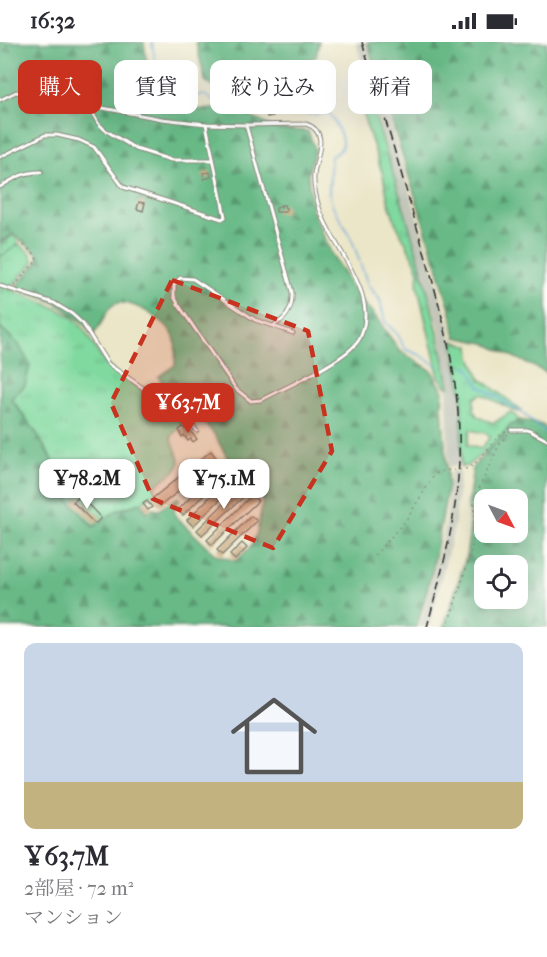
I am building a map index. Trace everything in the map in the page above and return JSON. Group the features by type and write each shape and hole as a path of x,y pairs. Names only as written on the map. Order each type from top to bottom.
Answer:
{"lane":[{"path":"0,100 18,92"},
{"path":"102,108 206,124 246,126 306,124 312,126 319,134 320,146 314,178 315,192 325,222 355,277 361,294 364,325 356,345 342,357 261,400 251,401 244,397 232,383 178,304 174,296 174,285 180,278 193,279 255,320 293,333"},
{"path":"93,114 105,130 136,149 171,160 212,160"},
{"path":"0,157 45,135 79,140 94,147 123,187 222,219 225,217 206,124"},
{"path":"246,126 292,292 290,309 280,322 273,326"},
{"path":"0,187 24,174 41,171"},
{"path":"0,286 54,303 72,314 83,324 108,363 152,394 171,398 197,431"},
{"path":"511,430 528,430 547,440"}],"path":[{"path":"12,289 37,260 36,255 20,242"},
{"path":"375,555 406,520 435,474 443,470 467,469 500,435 511,430"},
{"path":"447,627 474,538 474,500 499,445 511,430"}],"highlighted area":[{"path":"172,280 308,331 332,451 273,548 153,499 111,403"}],"shaded area":[{"path":"356,42 365,42 370,60 361,60"},
{"path":"377,114 387,114 449,323 462,396 461,467 448,466 447,389 449,388 439,327"},
{"path":"451,471 460,471 455,523 429,627 420,627 446,523"}],"green space":[{"path":"0,42 144,42 147,60 114,60 114,114 198,114 198,110 210,109 210,114 245,114 276,129 308,131 315,149 308,174 312,209 332,255 359,299 373,313 400,351 431,370 443,390 442,407 448,486 433,568 417,627 0,627 0,327 19,345 30,365 25,385 11,399 35,431 54,463 70,501 93,527 118,510 141,503 147,512 153,509 159,510 178,497 180,500 174,508 175,516 216,555 236,561 251,547 257,532 264,495 227,457 214,434 202,420 189,412 158,377 175,365 175,340 171,331 164,324 138,307 120,303 110,308 92,335 85,324 54,302 18,289 17,285 38,262 38,254 13,234 0,242"},
{"path":"196,42 319,42 316,57 308,60 210,60 210,85 205,81"},
{"path":"367,42 547,42 547,373 485,343 456,337 450,308 389,114 432,114 432,60 373,60"},
{"path":"364,114 375,114 432,307 449,387 439,377 417,284 419,272 396,224"},
{"path":"14,235 19,244 0,257 0,244"},
{"path":"19,244 31,254 34,262 9,289 54,307 72,317 83,328 104,362 113,371 151,397 170,401 183,422 171,437 180,462 176,470 154,486 156,492 141,503 118,510 94,527 70,501 54,463 35,431 11,398 25,385 19,345 0,327 0,257"},
{"path":"453,341 470,346 471,357 480,378 521,410 517,412 481,394 474,398 474,410 479,418 494,423 511,412 519,420 467,466 461,467 462,396","holes":["470,430 485,433 490,437 481,449 467,445"]},
{"path":"519,420 542,425 547,429 547,627 444,627 466,557 470,528 468,504 473,467 511,425"}],"building":[{"path":"210,172 211,177 204,179 203,173"},
{"path":"139,202 145,203 143,211 137,209"},
{"path":"280,205 287,208 286,212 276,212 276,208 281,207"},
{"path":"183,427 185,429 187,427 197,439 193,442 191,439 188,441 184,435 182,437 179,430"},
{"path":"211,451 218,460 160,506 153,498"},
{"path":"223,465 229,471 183,515 178,510"},
{"path":"232,475 239,481 193,526 187,520"},
{"path":"243,485 249,492 202,535 197,530"},
{"path":"252,495 258,501 212,545 207,540"},
{"path":"80,496 101,518 95,524 73,502"},
{"path":"147,501 152,507 148,510 143,504"},
{"path":"251,516 257,521 222,555 217,550"},
{"path":"242,543 247,548 235,560 230,555"}],"waterway":[{"path":"152,42 155,61 163,85 182,97 205,95 213,101 263,97 283,90 298,111 306,114 330,114 340,132 342,143 338,152 331,156 329,193 332,204 352,240 368,285 380,300 385,322 398,335 405,349 420,355 438,367"},
{"path":"465,366 468,366 479,386 521,412 547,434"}],"railway":[{"path":"362,42 443,320 455,386 459,454 455,507 427,627"}]}
